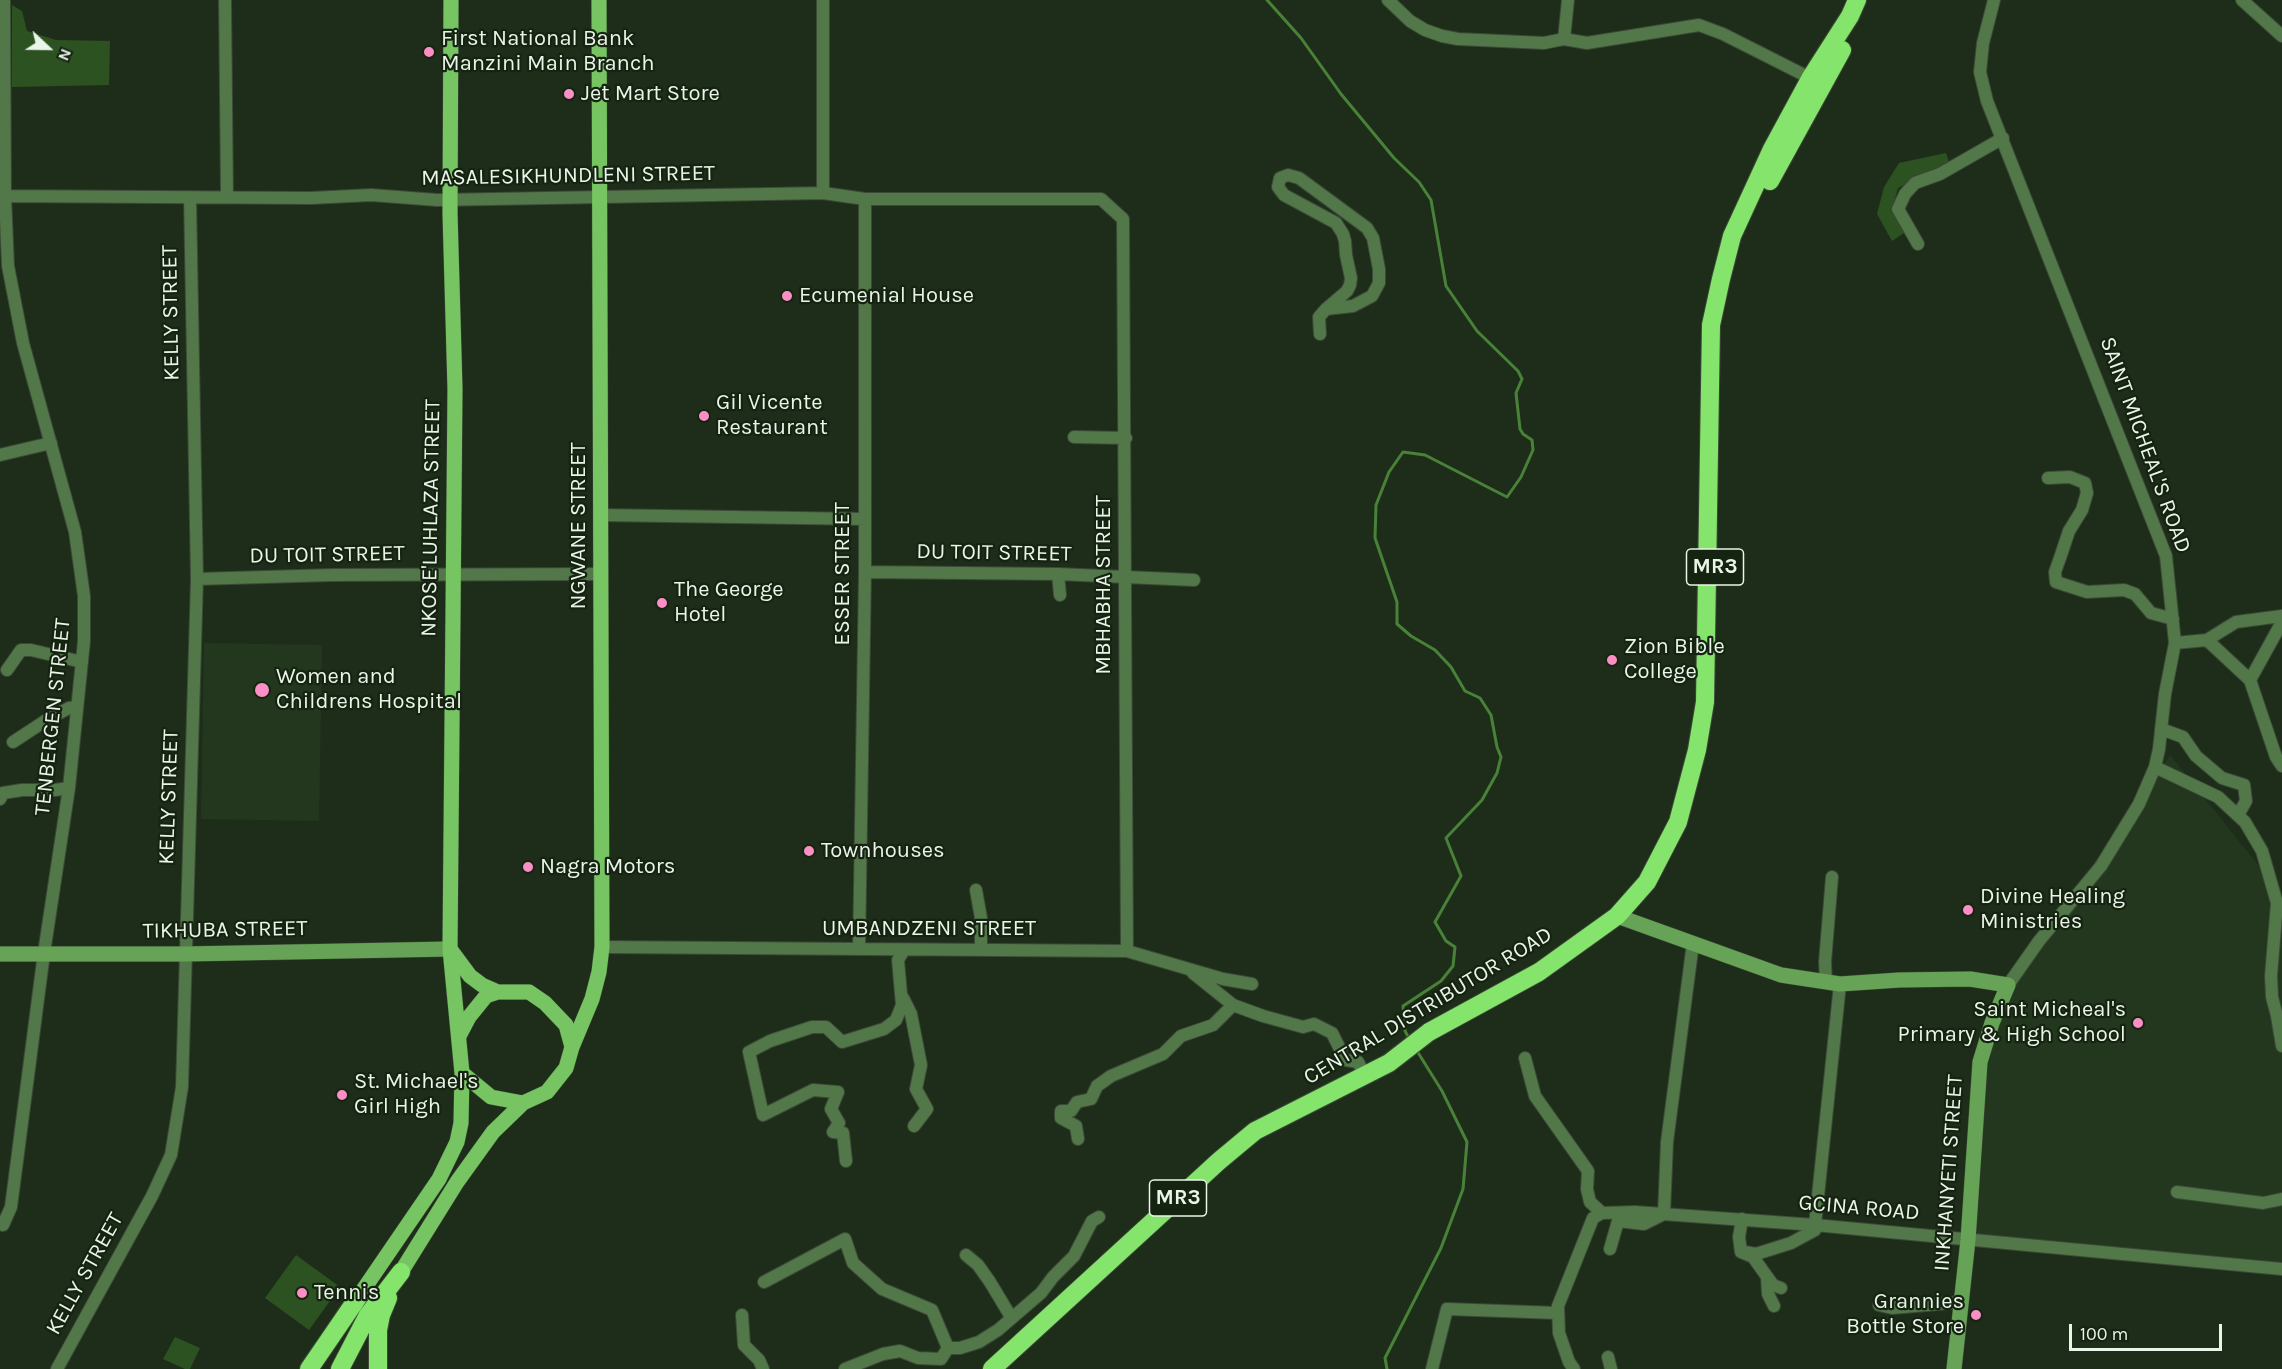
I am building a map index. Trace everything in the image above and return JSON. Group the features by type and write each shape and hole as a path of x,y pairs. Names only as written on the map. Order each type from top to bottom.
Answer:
{"highway":[{"name":"CENTRAL DISTRIBUTOR ROAD","path":"1817,81 1857,0"},
{"name":"CENTRAL DISTRIBUTOR ROAD","path":"1002,1369 1217,1173 1261,1137 1346,1097 1431,1036 1539,972 1622,918 1647,882 1678,822 1697,750 1705,702 1711,325 1721,279 1732,236 1772,149 1858,22 1867,0"},
{"name":"CENTRAL DISTRIBUTOR ROAD","path":"992,1369 1219,1161 1255,1131 1365,1076 1392,1065"},
{"path":"340,1369 368,1315 401,1272"},
{"path":"378,1369 378,1330 381,1315 401,1272"},
{"path":"309,1369 359,1296"},
{"path":"323,1369 359,1296"}],"main road":[{"name":"NKOSE'LUHLAZA STREET","path":"452,0 451,199 455,389 450,949 459,1036"},
{"name":"NGWANE STREET","path":"572,1047 592,999 602,947 599,0"},
{"path":"450,949 470,976 498,992"},
{"path":"359,1296 440,1179 457,1142 461,1123 462,1073 459,1036 477,1006 486,996 498,992 529,992 545,1003 566,1025 572,1047 566,1068 556,1084 547,1092 523,1103 493,1132 457,1182 401,1272"},
{"path":"462,1073 491,1097 523,1103"}],"street":[{"name":"TENBERGEN STREET","path":"3,1225 10,1207 69,788 84,641 84,596 75,532 23,343 10,277 2,196 4,0"},
{"path":"225,0 227,196"},
{"path":"823,0 823,194"},
{"path":"1388,0 1410,21 1442,36 1544,43 1564,39 1587,43 1699,25 1723,34 1817,81"},
{"path":"1564,39 1568,0"},
{"name":"SAINT MICHEAL'S ROAD","path":"1994,0 1983,43 1980,72 1987,101 2166,556 2175,644 2155,767 2139,804 2101,866 2040,941 2008,985"},
{"path":"2242,0 2282,36"},
{"path":"1918,244 1898,208 1900,200 1915,183 1940,174 2003,138"},
{"path":"1320,334 1319,317 1326,309 1347,291 1351,278 1343,234 1336,223 1284,195 1278,187 1280,178 1288,175 1299,178 1367,228 1373,238 1379,269 1378,283 1372,296 1353,306 1326,309"},
{"name":"MASALESIKHUNDLENI STREET","path":"2,196 311,198 371,195 437,200 823,194 865,199 1101,199 1123,219"},
{"name":"KELLY STREET","path":"57,1369 152,1196 171,1155 182,1087 197,579 190,197"},
{"name":"ESSER STREET","path":"859,949 865,572 865,199"},
{"name":"MBHABHA STREET","path":"1123,219 1126,438 1124,577 1127,951"},
{"path":"1074,437 1126,438"},
{"path":"0,454 51,443"},
{"path":"2048,478 2070,477 2085,483 2087,494 2082,510 2069,531 2055,572 2056,582 2087,592 2124,590 2135,594 2151,613 2173,619"},
{"path":"602,515 865,519"},
{"name":"DU TOIT STREET","path":"865,572 1058,574 1194,580"},
{"name":"DU TOIT STREET","path":"197,579 454,574 601,574"},
{"path":"1058,574 1060,595"},
{"path":"2175,644 2207,640 2236,622 2282,616"},
{"path":"2250,680 2282,622"},
{"path":"2207,640 2250,680 2276,757 2282,766"},
{"path":"7,670 21,650 31,650 82,662"},
{"path":"13,742 48,719 69,708 77,707"},
{"path":"2161,729 2183,737 2196,756 2222,778 2244,785 2246,801 2238,815"},
{"path":"2155,767 2218,797 2245,822 2262,851 2277,903 2271,976 2272,997 2280,1017 2282,1046"},
{"path":"0,799 3,793 69,788"},
{"path":"1741,1252 1756,1254 1791,1243 1815,1227 1833,983 1825,962 1832,877"},
{"path":"976,890 981,918 981,950"},
{"path":"1622,918 1781,975 1833,983 1970,980 2008,985"},
{"path":"1610,1249 1618,1221 1644,1224 1664,1214 1667,1142 1693,943"},
{"name":"UMBANDZENI STREET","path":"602,947 1127,951 1223,979 1252,984"},
{"name":"TIKHUBA STREET","path":"0,954 185,954 450,949"},
{"path":"846,1161 843,1133 833,1132 839,1123 831,1109 838,1092 813,1090 763,1115 749,1052 770,1041 812,1027 826,1027 842,1042 884,1029 896,1020 902,1005 898,960 904,950"},
{"path":"1189,969 1233,1005 1303,1027 1314,1024 1332,1033 1341,1051 1340,1059 1358,1062 1365,1076"},
{"name":"INKHANYETI STREET","path":"1954,1369 1968,1240 1980,1062 1992,1023 2008,985"},
{"path":"902,997 911,1014 921,1065 916,1089 927,1109 914,1126"},
{"path":"1078,1139 1076,1126 1059,1120 1061,1111 1071,1111 1077,1102 1091,1099 1097,1086 1111,1076 1163,1054 1181,1036 1213,1025 1233,1005"},
{"path":"1525,1058 1535,1096 1588,1171 1587,1189 1590,1202 1602,1213 1593,1218 1558,1306 1559,1333 1569,1362 1574,1369"},
{"path":"2177,1192 2263,1203 2282,1199"},
{"name":"GCINA ROAD","path":"1602,1213 1635,1212 1742,1220 2282,1269"},
{"path":"948,1348 960,1348 979,1342 998,1330 1041,1293 1074,1256 1092,1221 1099,1217"},
{"path":"1741,1252 1739,1237 1742,1220"},
{"path":"764,1282 845,1239 853,1263 882,1290 932,1310 948,1348"},
{"path":"1741,1252 1753,1257 1773,1285 1781,1288"},
{"path":"966,1255 978,1265 1011,1317"},
{"path":"1767,1276 1768,1294 1774,1306"},
{"path":"1879,1305 1892,1308 1961,1302"},
{"path":"1432,1369 1447,1309 1558,1313"},
{"path":"742,1315 744,1345 759,1360 763,1369"},
{"path":"845,1369 883,1354 900,1351 918,1358 940,1359 948,1348"}],"shaded area":[{"name":"Women and Childrens Hospital","path":"204,643 322,645 319,821 201,819"},
{"name":"Saint Micheal's Primary & High School","path":"2170,755 2282,895 2282,1269 1968,1240 1980,1062 2008,985"}],"green space":[{"path":"12,5 22,11 27,31 56,40 110,41 109,85 12,87"},
{"path":"1946,153 1949,162 1898,188 1895,215 1904,233 1892,241 1877,214 1884,187 1899,163"},
{"name":"Tennis","path":"296,1255 340,1287 309,1330 265,1298"},
{"path":"175,1337 200,1348 190,1369 163,1359"}],"waterway":[{"path":"1267,0 1301,38 1341,94 1394,158 1419,182 1431,200 1446,286 1477,331 1518,371 1522,379 1516,393 1520,429 1532,440 1533,450 1521,477 1507,497 1425,455 1403,452 1389,472 1376,505 1375,538 1397,602 1397,624 1411,636 1435,650 1451,667 1465,691 1480,698 1491,715 1501,757 1497,773 1482,800 1446,838 1461,876 1435,922 1446,941 1455,947 1453,966 1441,981 1403,1006 1405,1031 1410,1040"},
{"path":"1387,1369 1385,1358 1441,1248 1463,1189 1467,1142 1442,1091 1417,1051"}],"place":[{"name":"First National Bank Manzini Main Branch","path":"429,52"},
{"name":"Jet Mart Store","path":"569,94"},
{"name":"Ecumenial House","path":"787,296"},
{"name":"Gil Vicente Restaurant","path":"704,416"},
{"name":"The George Hotel","path":"662,603"},
{"name":"Zion Bible College","path":"1612,660"},
{"name":"Women and Childrens Hospital","path":"262,690"},
{"name":"Townhouses","path":"809,851"},
{"name":"Nagra Motors","path":"528,867"},
{"name":"Divine Healing Ministries","path":"1968,910"},
{"name":"Saint Micheal's Primary & High School","path":"2138,1023"},
{"name":"St. Michael's Girl High","path":"342,1095"},
{"name":"Tennis","path":"302,1293"},
{"name":"Grannies Bottle Store","path":"1976,1315"}]}
